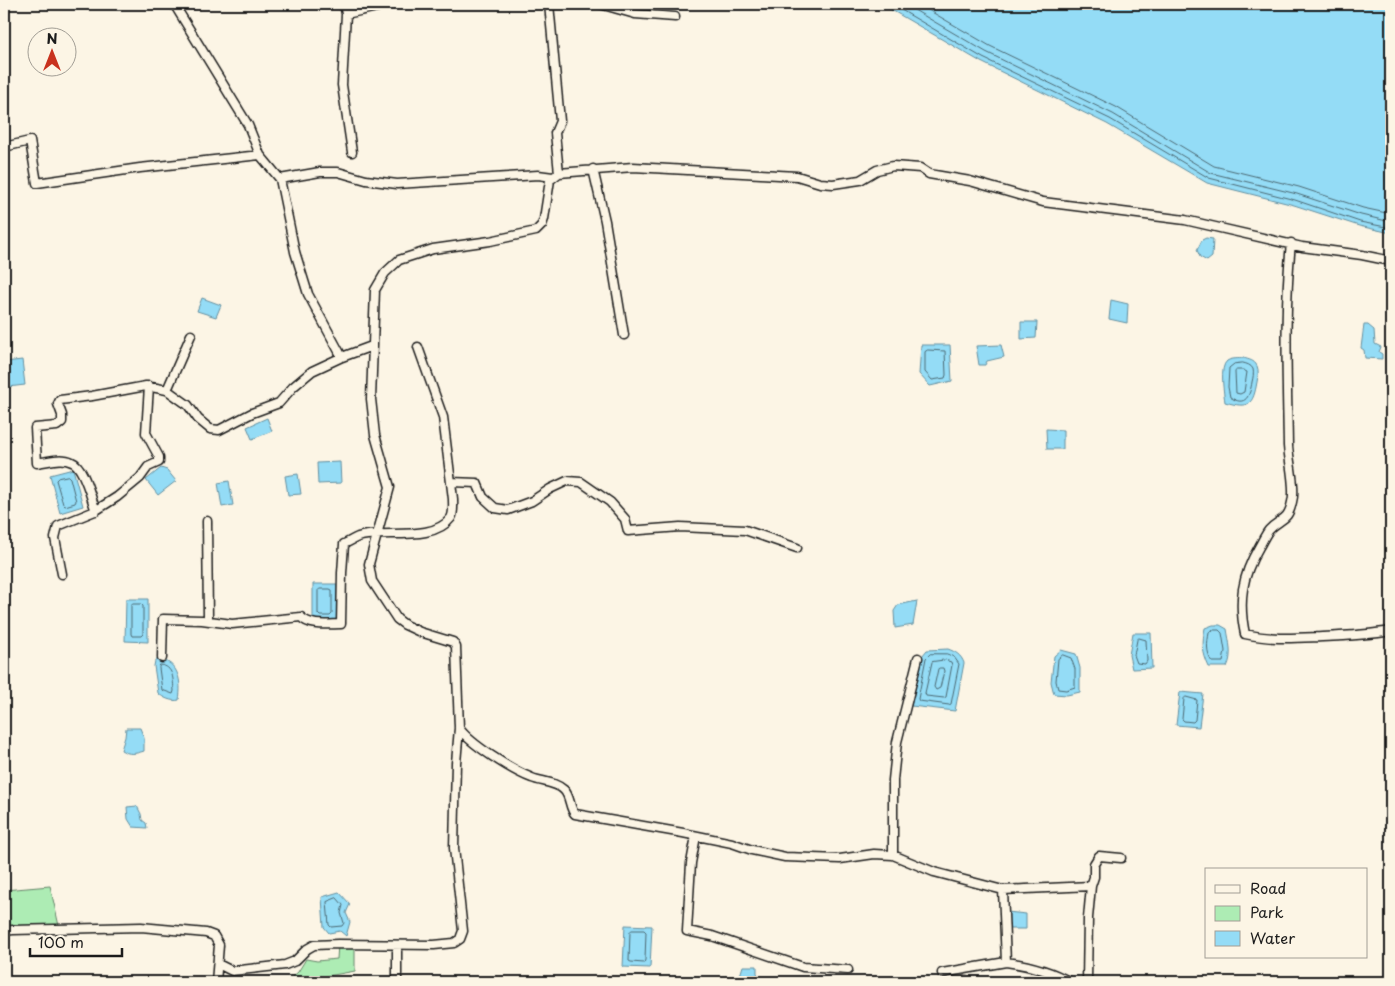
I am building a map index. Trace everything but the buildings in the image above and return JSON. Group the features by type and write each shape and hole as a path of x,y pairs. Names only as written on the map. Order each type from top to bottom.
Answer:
{"street":[{"path":"174,4 248,124 260,155 280,179 295,252 308,294 342,356"},
{"path":"344,4 346,14 342,86 352,152"},
{"path":"346,14 391,4"},
{"path":"549,4 560,121 555,133 556,175"},
{"path":"600,4 635,14 675,17"},
{"path":"4,147 30,141 37,183 140,168 260,155"},
{"path":"280,179 320,172 338,172 366,180 397,184 556,175 593,169 633,167 797,176 820,183 833,184 860,180 877,170 893,166 920,168 929,174 970,181 1043,202 1185,220 1302,247 1391,261"},
{"path":"593,169 605,221 624,335"},
{"path":"218,964 232,971 285,966 295,961 307,948 314,945 434,945 454,943 460,939 463,931 454,848 459,728 456,647 453,642 412,629 397,618 372,581 369,564 390,487 375,435 371,399 375,290 385,273 399,260 433,249 490,241 536,231 542,225 550,180 556,175"},
{"path":"1291,244 1287,278 1287,370 1288,453 1293,501 1286,518 1269,530 1249,564 1242,591 1241,608 1245,634 1264,638 1294,638 1368,635 1391,631"},
{"path":"167,390 191,335"},
{"path":"96,511 78,466 72,462 60,460 37,463 35,428 57,426 62,422 62,415 58,404 60,400 149,386 167,390 188,406 198,419 210,429 219,430 252,413 279,403 293,387 312,371 342,356 372,346"},
{"path":"162,658 163,618 208,620 232,624 301,618 305,622 314,624 341,624 344,544 359,537 419,534 439,527 450,519 453,513 451,482 443,417 418,347"},
{"path":"62,574 55,538 58,526 96,511 131,487 148,466 158,462 159,457 146,433 149,386"},
{"path":"451,482 477,483 483,498 495,508 508,510 532,502 550,489 567,481 581,482 610,502 625,520 628,531 680,527 745,530 797,548"},
{"path":"207,522 208,620"},
{"path":"893,855 893,780 897,742 918,658"},
{"path":"459,728 465,736 496,758 531,778 564,790 575,814 696,836 785,857 840,860 874,854 893,855 934,872 1003,890 1091,886"},
{"path":"696,836 691,863 688,931 712,936 803,967 848,970"},
{"path":"1086,982 1088,918 1094,864 1100,856 1121,858"},
{"path":"1003,890 1006,962"},
{"path":"4,932 13,930 141,928 206,933 214,936 219,945 216,982"},
{"path":"397,944 397,982"},
{"path":"942,973 1006,962 1023,964 1059,976 1070,982"}],"green space":[{"path":"50,886 59,926 4,932 4,890"},
{"path":"338,944 355,944 355,971 317,978 317,982 264,982 288,981 298,972 306,959 317,961 337,959"}],"water":[{"path":"881,4 1391,4 1391,233 1359,226 1294,205 1207,183 1107,124 981,62"},
{"path":"1206,238 1213,239 1212,257 1207,261 1200,257 1197,250 1202,240"},
{"path":"202,298 221,305 216,317 197,311"},
{"path":"1111,300 1128,304 1127,323 1109,319"},
{"path":"1021,322 1037,322 1036,338 1021,339"},
{"path":"1364,325 1368,325 1374,330 1375,344 1381,347 1379,352 1382,354 1382,359 1365,358 1364,350 1361,348"},
{"path":"921,345 950,345 952,381 930,386 919,374"},
{"path":"1001,345 1004,357 987,361 985,365 979,365 976,346"},
{"path":"1244,358 1253,361 1258,368 1254,396 1245,405 1225,402 1223,369 1225,364 1231,359"},
{"path":"22,360 25,385 8,387 5,362"},
{"path":"267,418 272,431 252,439 247,427"},
{"path":"1046,429 1063,430 1063,449 1047,449"},
{"path":"340,462 341,483 318,484 317,463"},
{"path":"161,468 167,470 176,481 158,495 146,480"},
{"path":"73,469 83,506 60,513 50,475"},
{"path":"298,474 301,494 288,495 285,476"},
{"path":"229,481 233,505 222,507 218,483"},
{"path":"313,584 337,584 337,621 313,621"},
{"path":"126,599 148,599 148,642 125,641"},
{"path":"917,601 913,625 895,628 894,611 898,605"},
{"path":"1220,625 1227,629 1230,653 1227,667 1209,667 1205,657 1203,643 1205,628"},
{"path":"1133,633 1151,633 1152,668 1132,669 1129,655"},
{"path":"948,649 958,654 964,663 955,711 911,706 922,656 927,650"},
{"path":"1061,650 1076,654 1080,668 1080,692 1067,695 1054,694 1051,682 1054,656"},
{"path":"158,659 171,664 178,674 180,686 179,700 168,699 158,693 154,666 155,661"},
{"path":"1180,692 1203,694 1199,727 1176,725"},
{"path":"126,728 140,728 144,738 144,751 132,754 121,750"},
{"path":"137,806 147,828 133,827 128,819 127,807"},
{"path":"339,892 350,904 346,913 350,922 346,936 340,931 329,933 324,927 322,897"},
{"path":"1007,912 1026,914 1026,929 1007,929"},
{"path":"625,925 652,926 650,968 623,967"},
{"path":"743,966 757,966 757,973 762,982 738,982"}]}
